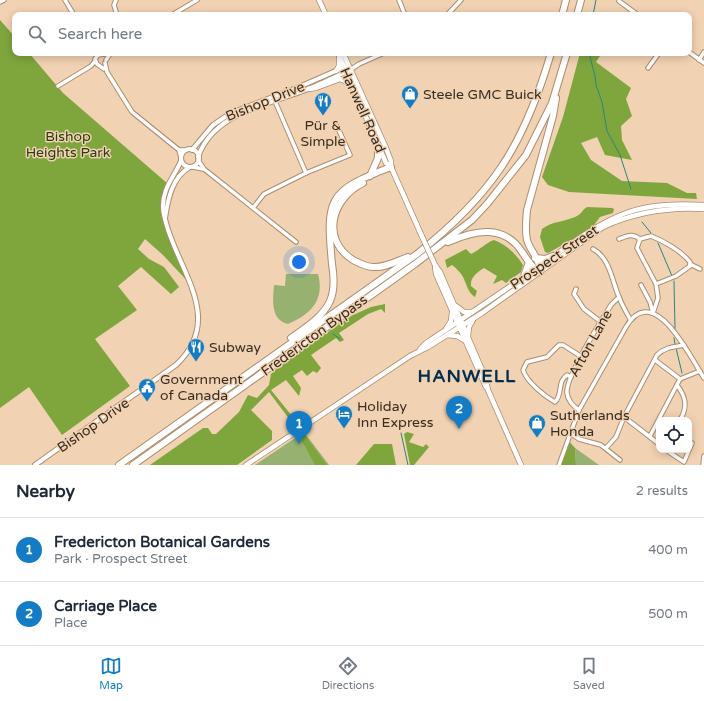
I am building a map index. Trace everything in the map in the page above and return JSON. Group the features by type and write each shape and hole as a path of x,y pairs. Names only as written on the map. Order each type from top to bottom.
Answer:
{"highway":[{"path":"563,12 566,0"},
{"path":"578,12 581,0"},
{"path":"391,168 359,185 346,195 340,201 334,216 334,232 339,246 344,252 359,263 374,268 417,254 467,211 494,179 506,161 534,107 550,56"},
{"path":"436,248 472,220 526,155 552,103 566,56"},
{"path":"538,269 535,258 526,239 527,210 553,116 559,82"},
{"path":"370,176 378,158 378,145"},
{"path":"249,372 320,315 330,300 334,286 329,226 331,210 341,192 349,185 391,168"},
{"path":"436,248 467,234 491,231 511,239 529,262 538,269"},
{"name":"Fredericton Bypass","path":"133,465 436,248"},
{"name":"Fredericton Bypass","path":"119,465 417,254"},
{"path":"535,258 545,259 553,256"},
{"path":"524,276 529,262"}],"main road":[{"path":"319,0 325,12"},
{"path":"336,71 339,64 340,56"},
{"name":"Hanwell Road","path":"341,56 386,148 391,161 391,168"},
{"name":"Hanwell Road","path":"347,69 351,84 378,145 386,163 391,168 420,232 434,265 436,274 460,324"},
{"path":"308,89 316,88 340,79 351,84"},
{"name":"Prospect Street","path":"246,465 419,350 428,347 446,332 474,318 553,256 602,224 627,213 662,205 704,205"},
{"name":"Prospect Street","path":"460,324 524,276 538,269 593,233 619,220 635,214 665,209 704,209"},
{"name":"Hanwell Road","path":"434,265 440,272 454,304 460,324 482,380 488,390 521,465"},
{"path":"454,304 464,312 474,312"},
{"path":"452,310 451,321 446,332 466,339 469,327 474,318"}],"street":[{"path":"0,2 4,0"},
{"path":"65,0 72,12"},
{"path":"116,0 114,5 116,12"},
{"path":"177,12 196,0"},
{"path":"399,0 404,12"},
{"path":"451,12 461,0"},
{"path":"619,1 634,12"},
{"path":"699,60 704,52"},
{"path":"692,54 704,63"},
{"path":"91,66 97,56"},
{"path":"100,56 105,62 107,72"},
{"path":"58,86 91,66 99,65 105,62 109,56"},
{"path":"347,69 377,56"},
{"path":"648,68 657,56"},
{"path":"95,60 107,72 132,112 179,150 184,166 204,169"},
{"name":"Bishop Drive","path":"192,150 213,126 225,116 336,71 347,69"},
{"name":"Bishop Drive","path":"198,158 209,137 222,124 238,115 308,89 347,69"},
{"path":"273,97 306,173"},
{"path":"253,208 264,194 306,173 350,155 337,126"},
{"path":"179,150 192,150 196,152 204,169 296,242"},
{"path":"181,159 186,150"},
{"path":"192,167 198,158"},
{"name":"Bishop Drive","path":"35,465 176,365 192,345 197,331 198,309 194,293 172,240 162,207 165,191 181,159"},
{"name":"Bishop Drive","path":"165,218 168,198 173,185 180,175 192,167"},
{"path":"619,239 629,235 636,236 640,239 651,236 659,239 686,258 690,264 700,269"},
{"path":"640,239 637,248 656,284 658,298 653,313"},
{"path":"593,249 599,252 605,261 618,297 630,320"},
{"path":"656,284 676,276 690,264"},
{"path":"641,285 650,302 653,313 668,324 704,378"},
{"path":"576,289 574,294 580,304 601,322"},
{"name":"Afton Lane","path":"579,410 573,406 567,395 571,377 601,322 611,305 618,297"},
{"path":"559,465 579,410 630,320 641,314 653,313"},
{"path":"571,377 567,375 564,377 560,385 559,398 555,402 533,385 523,370 527,362 547,357 559,345 563,345 582,357"},
{"path":"606,448 616,437 624,417 655,360 662,351 672,347 684,346"},
{"path":"655,360 680,379"},
{"path":"650,436 680,379 700,371"},
{"path":"677,385 683,393 685,401 685,408 681,417"},
{"path":"624,417 656,441"},
{"path":"570,433 579,439 596,442 620,460"},
{"path":"670,453 684,462 688,453"},
{"path":"703,465 704,456"}],"green space":[{"name":"Bishop Heights Park","path":"0,20 12,34 12,56 32,56 63,93 168,184 163,213 191,285 163,255 145,239 138,249 149,259 164,267 179,287 171,294 141,267 118,286 137,310 95,339 130,386 62,435 29,387 0,408"},
{"path":"579,56 600,56 596,62 631,88 626,99 632,116 621,126 622,140 632,160 605,155 597,137 581,143 591,160 622,181 667,183 687,193 696,193 697,199 569,192 548,185 542,177 563,117"},
{"path":"587,207 614,209 613,213 600,217 591,229 548,253 545,252 540,237 542,229 550,224 571,219 580,214"},
{"path":"494,240 507,247 517,257 523,265 521,272 506,283 502,280 493,284 497,276 484,268 477,273 471,283 471,286 477,291 475,297 469,290 460,272 452,265 447,268 445,260 466,249 471,254"},
{"path":"286,274 318,274 320,283 318,299 314,305 303,316 288,324 282,322 275,314 273,302 274,285 285,286"},
{"path":"385,304 385,313 381,309 368,314 339,333 344,340 340,342 336,338 311,355 321,368 317,373 313,371 307,376 302,370 293,376 301,388 299,396 286,380 271,390 296,421 293,424 269,392 251,410 272,431 272,440 237,465 150,465 203,428 208,428 212,434 216,434 239,412 248,395 257,398 269,385 271,374 283,363 351,316 371,307"},
{"path":"304,432 329,465 255,465"},
{"path":"407,432 414,434 409,442 423,447 426,444 429,447 414,465 410,465 404,434"},
{"path":"304,434 327,465 315,465 300,437"},
{"path":"568,440 575,448 576,465 559,465"},
{"path":"374,444 392,444 396,465 356,465"},
{"path":"575,448 599,465 576,465"}],"waterway":[{"path":"594,12 596,0"},
{"path":"590,56 596,85 602,102 607,131 620,155 631,189"},
{"path":"642,222 651,233"},
{"path":"658,243 672,276"},
{"path":"674,281 675,329"},
{"path":"333,334 340,339"},
{"path":"674,338 675,344"},
{"path":"676,348 682,373"},
{"path":"401,433 408,465"}],"place":[{"name":"Steele GMC Buick","path":"410,109"},
{"name":"Pür & Simple","path":"323,116"},
{"name":"Subway","path":"196,362"},
{"name":"Government of Canada","path":"147,402"},
{"name":"Holiday Inn Express","path":"344,429"},
{"name":"Carriage Place","path":"459,429"},
{"name":"Sutherlands Honda","path":"537,438"},
{"name":"Fredericton Botanical Gardens","path":"299,444"}],"district":[{"name":"HANWELL","path":"467,376"}]}
